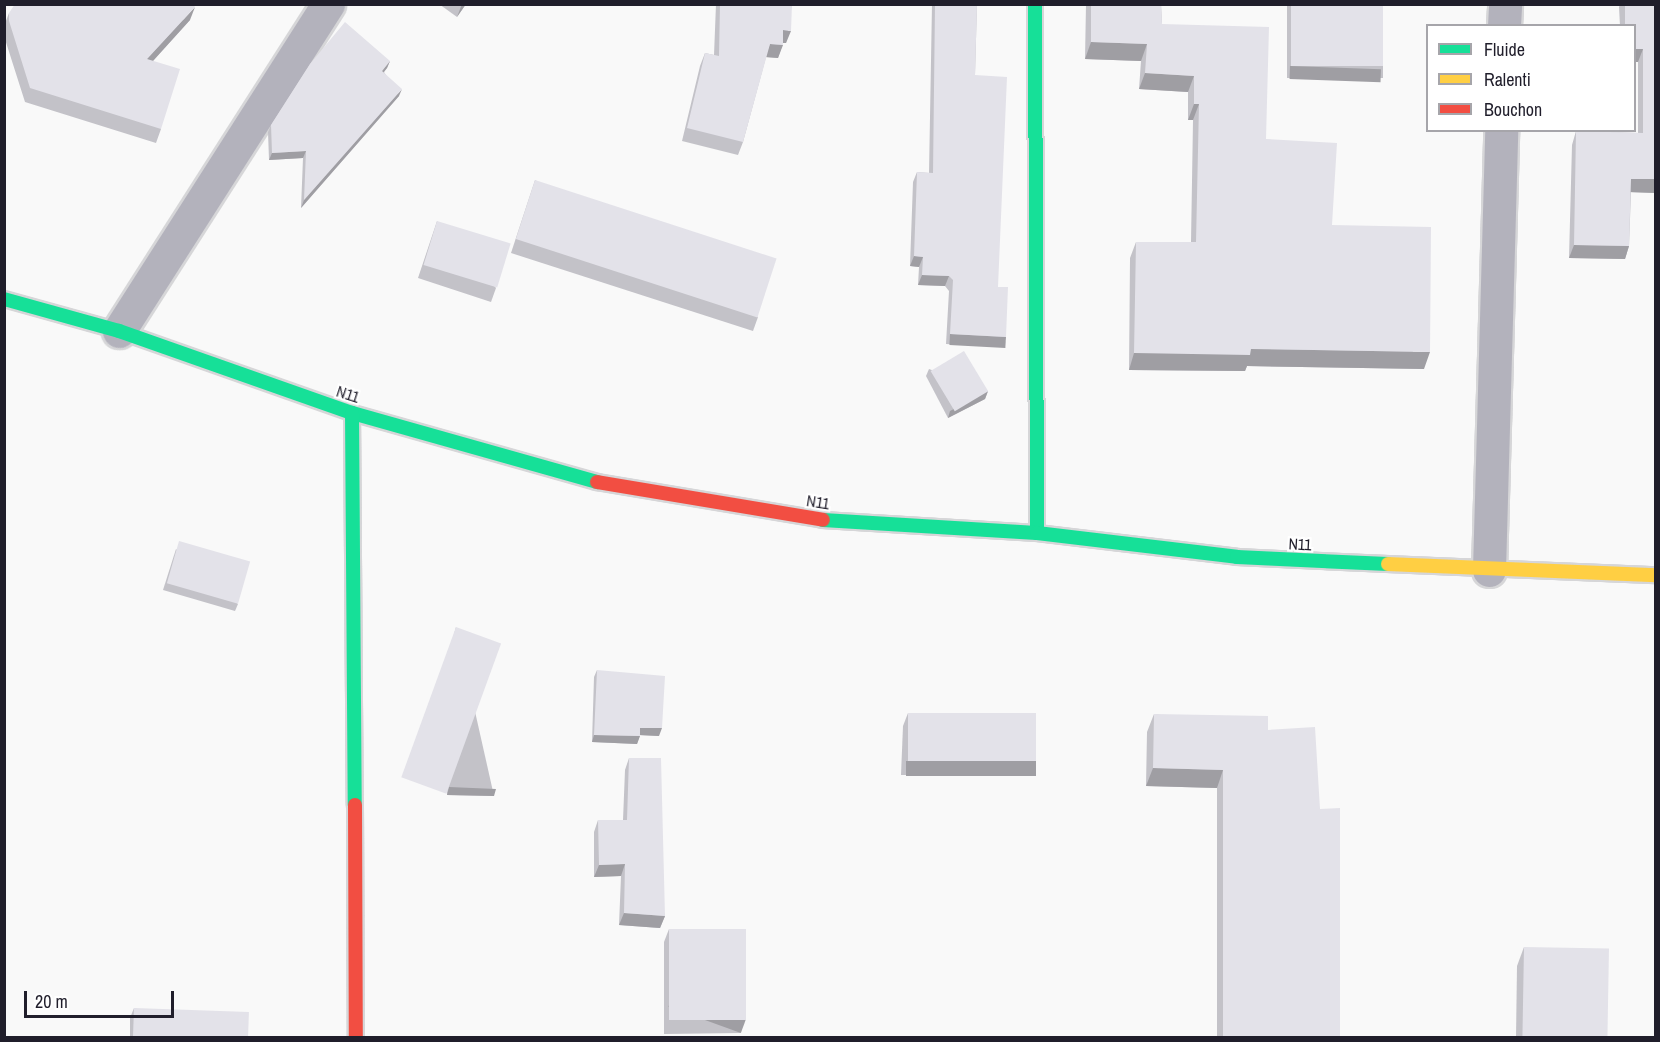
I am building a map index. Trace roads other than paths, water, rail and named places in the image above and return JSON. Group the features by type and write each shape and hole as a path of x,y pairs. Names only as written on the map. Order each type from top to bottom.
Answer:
{"main road":[{"path":"1035,4 1037,532"},
{"name":"N11","path":"4,299 119,331 352,413 602,483 831,521 1037,532 1237,557 1489,570 1656,575"},
{"path":"352,413 356,1038"}],"street":[{"path":"119,331 328,4"},
{"path":"1504,24 1505,4"},
{"path":"1489,570 1501,132"}]}
